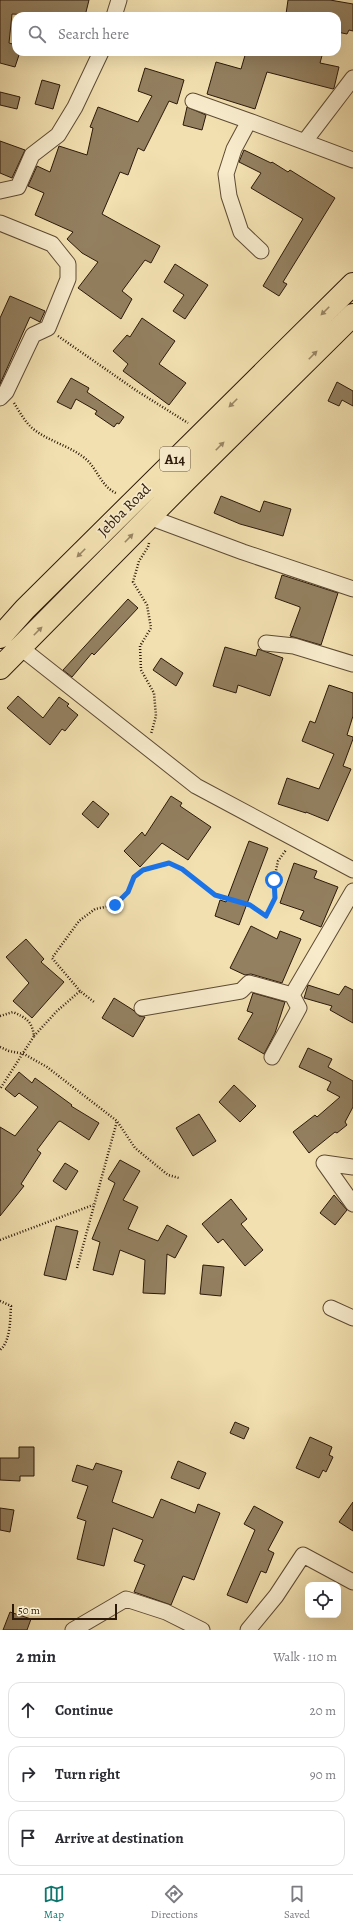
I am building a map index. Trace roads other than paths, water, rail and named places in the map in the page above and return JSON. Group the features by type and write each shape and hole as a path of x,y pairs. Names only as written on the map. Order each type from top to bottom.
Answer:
{"highway":[{"name":"Jebba Road","path":"0,637 24,609 353,284"},
{"path":"0,668 157,520 353,315"}],"street":[{"path":"115,12 119,0"},
{"path":"0,191 18,187 32,155 58,135 90,78 100,56"},
{"path":"305,141 353,78"},
{"path":"193,100 353,160"},
{"path":"249,121 234,149 226,174 229,196 241,232 261,251"},
{"path":"0,223 52,244 68,264 68,279 48,328 33,336 3,395"},
{"path":"157,520 244,552 353,589"},
{"path":"266,642 294,646 353,664"},
{"path":"21,648 196,786 353,870"},
{"path":"292,995 353,891"},
{"path":"142,1008 241,992 249,983 292,995 299,1008 272,1057"},
{"path":"353,1167 324,1163 353,1204"},
{"path":"331,1308 353,1318"},
{"path":"248,1630 276,1596 303,1555 353,1582"},
{"path":"336,1572 353,1568"},
{"path":"73,1630 126,1599 166,1612 202,1630"}]}
